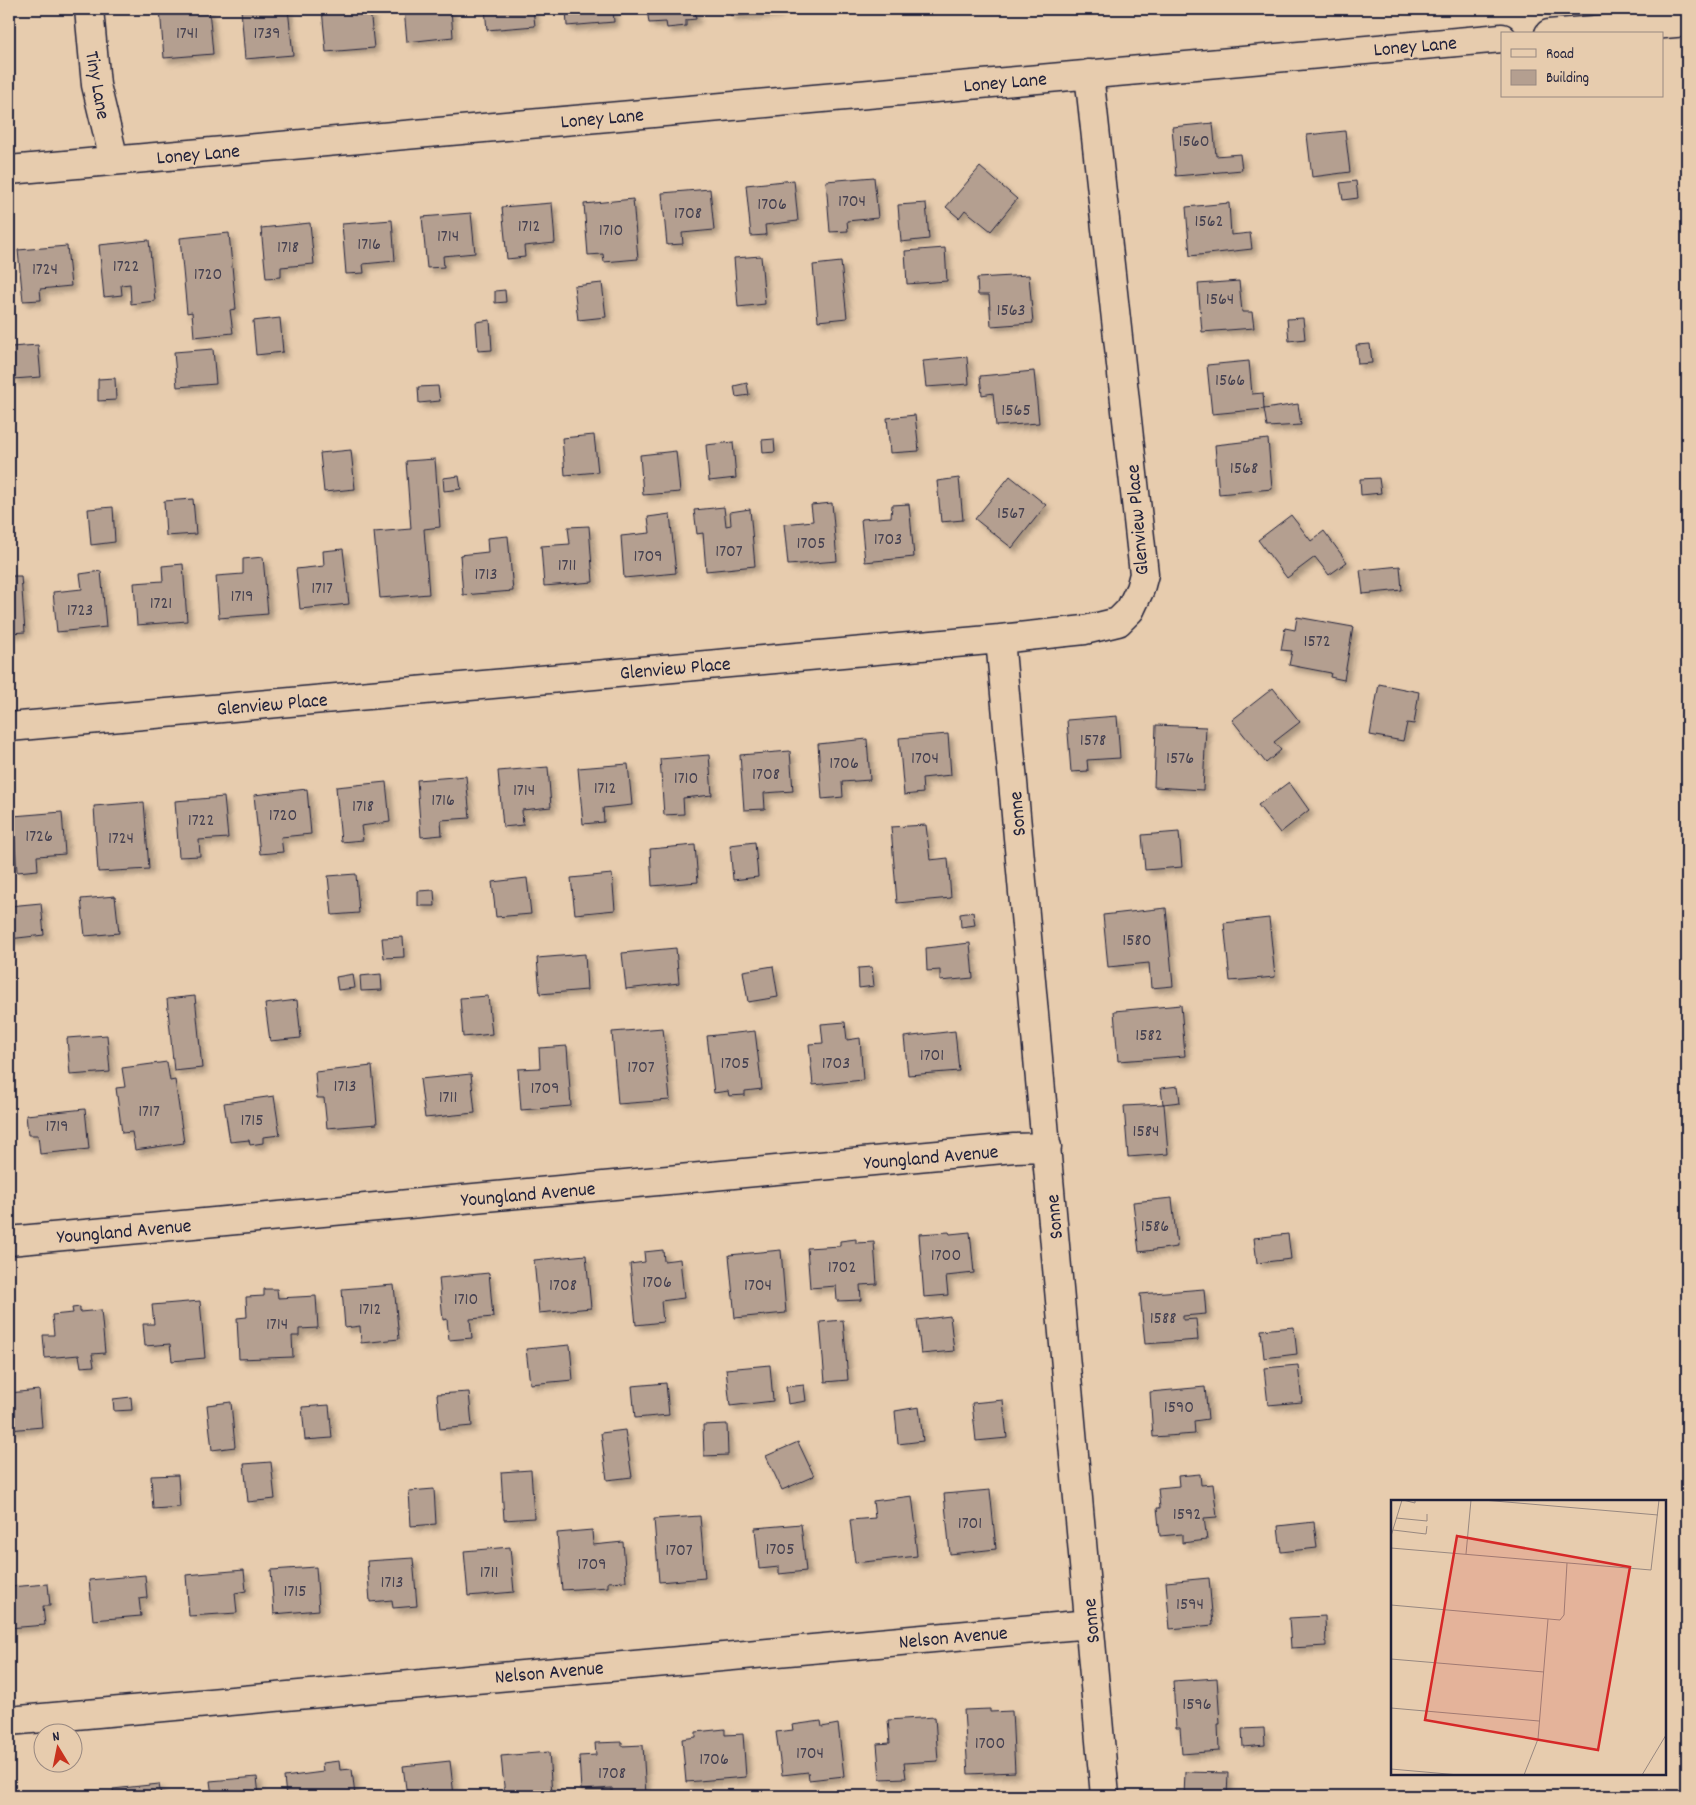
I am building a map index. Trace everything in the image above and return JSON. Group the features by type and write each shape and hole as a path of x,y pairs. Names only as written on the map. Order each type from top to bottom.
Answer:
{"street":[{"name":"Tiny Lane","path":"89,9 96,85 114,160"},
{"path":"1572,32 1687,22"},
{"name":"Loney Lane","path":"9,170 1501,38"},
{"name":"Glenview Place","path":"9,727 1085,630 1118,622 1130,610 1140,589 1144,574 1089,74"},
{"name":"Sonne","path":"1000,638 1105,1796"},
{"name":"Youngland Avenue","path":"9,1241 1004,1149 1047,1147"},
{"name":"Nelson Avenue","path":"9,1721 1090,1624"}],"building":[{"path":"160,9 209,9 213,54 164,58"},
{"path":"241,9 288,9 293,55 245,59"},
{"path":"322,9 370,9 374,48 326,52"},
{"path":"404,9 451,9 453,37 407,42"},
{"path":"485,9 533,9 535,26 487,30"},
{"path":"566,9 613,9 614,22 567,26"},
{"path":"647,9 695,9 696,19 686,20 686,26 667,28 666,22 649,23"},
{"path":"730,9 778,9 778,12 731,16"},
{"path":"1213,123 1216,156 1240,154 1242,170 1176,176 1172,127"},
{"path":"1345,131 1350,172 1312,177 1307,135"},
{"path":"980,167 1017,199 991,231 965,210 959,218 946,207"},
{"path":"874,177 878,218 847,221 848,231 830,232 826,181"},
{"path":"794,180 798,221 765,225 766,235 751,236 746,185"},
{"path":"1356,181 1358,198 1343,200 1340,183"},
{"path":"710,189 714,230 682,233 683,244 667,245 662,193"},
{"path":"633,199 638,259 604,262 603,254 588,255 584,204"},
{"path":"552,203 555,243 524,246 525,257 507,259 502,207"},
{"path":"926,203 929,239 901,242 898,205"},
{"path":"1229,203 1231,235 1250,233 1252,249 1190,256 1186,207"},
{"path":"471,213 475,253 443,256 444,267 427,268 422,217"},
{"path":"392,220 395,261 363,264 364,273 346,274 342,224"},
{"path":"310,223 314,264 281,267 281,277 266,278 261,228"},
{"path":"229,233 236,309 230,310 233,333 194,337 192,312 187,313 180,238"},
{"path":"149,240 155,301 131,304 130,284 121,285 122,295 104,297 99,245"},
{"path":"67,246 71,286 40,289 41,300 23,301 18,250"},
{"path":"945,248 947,281 907,284 905,251"},
{"path":"761,256 765,304 738,307 734,258"},
{"path":"841,262 847,318 818,321 813,265"},
{"path":"1029,275 1033,323 991,326 989,295 978,295 977,278"},
{"path":"1239,281 1242,312 1252,312 1254,328 1202,332 1198,284"},
{"path":"602,283 606,317 578,320 574,286"},
{"path":"505,290 506,302 495,303 495,291"},
{"path":"280,318 283,352 256,355 253,321"},
{"path":"1303,318 1305,339 1289,341 1287,319"},
{"path":"490,320 492,350 478,351 476,322"},
{"path":"1370,344 1372,363 1358,364 1356,345"},
{"path":"38,345 41,377 13,379 11,347"},
{"path":"213,349 216,384 177,387 174,352"},
{"path":"967,357 969,384 926,387 923,361"},
{"path":"1249,361 1252,394 1263,393 1264,409 1212,414 1207,365"},
{"path":"1034,371 1039,423 996,426 993,393 982,395 980,376"},
{"path":"115,378 116,400 98,401 98,379"},
{"path":"747,383 749,395 736,397 734,386"},
{"path":"438,386 440,401 419,403 418,387"},
{"path":"1298,404 1301,425 1267,427 1264,409"},
{"path":"915,415 919,451 890,453 887,418"},
{"path":"594,435 598,472 565,475 562,438"},
{"path":"774,439 775,452 763,453 762,440"},
{"path":"1268,439 1272,489 1219,494 1215,445"},
{"path":"733,442 736,478 709,481 706,445"},
{"path":"351,450 355,489 324,492 320,453"},
{"path":"676,451 680,492 643,495 640,455"},
{"path":"435,459 440,527 424,529 429,594 380,598 374,532 411,529 406,461"},
{"path":"459,476 461,489 444,491 443,478"},
{"path":"1010,476 1046,505 1012,548 975,519"},
{"path":"959,478 963,520 941,522 937,481"},
{"path":"1379,478 1381,493 1361,495 1360,479"},
{"path":"193,499 196,534 166,536 164,501"},
{"path":"832,503 837,561 788,565 784,524 813,521 811,505"},
{"path":"909,504 914,557 865,562 861,519 891,517 892,505"},
{"path":"113,507 115,542 91,545 88,509"},
{"path":"724,507 726,526 731,525 730,512 750,509 755,566 706,571 703,533 697,534 694,510"},
{"path":"670,514 676,573 624,578 621,536 650,533 648,517"},
{"path":"1291,515 1311,541 1324,531 1347,562 1329,575 1315,557 1287,578 1258,540"},
{"path":"589,526 593,582 544,586 541,546 570,544 568,527"},
{"path":"508,536 513,591 463,595 460,555 488,552 487,538"},
{"path":"343,549 349,604 300,609 296,569 324,566 323,551"},
{"path":"263,557 268,614 219,618 216,576 243,574 243,559"},
{"path":"183,564 187,621 137,625 134,583 163,581 162,566"},
{"path":"1400,566 1402,590 1363,594 1360,570"},
{"path":"101,571 106,627 57,632 53,592 82,589 80,574"},
{"path":"9,576 21,576 25,632 9,633"},
{"path":"1297,617 1353,627 1344,680 1330,677 1331,673 1289,665 1292,651 1281,650 1285,628 1295,630"},
{"path":"1379,684 1419,692 1414,724 1407,723 1403,741 1370,735"},
{"path":"1273,688 1300,722 1274,742 1281,750 1266,763 1232,720"},
{"path":"1117,716 1120,758 1087,760 1088,771 1071,772 1067,720"},
{"path":"1156,725 1206,727 1203,790 1154,787"},
{"path":"948,734 951,775 922,778 923,793 904,795 899,738"},
{"path":"867,739 870,780 842,782 843,797 822,799 818,744"},
{"path":"790,751 793,791 764,793 765,809 744,810 740,755"},
{"path":"709,755 712,795 683,798 684,814 664,815 660,759"},
{"path":"628,764 632,805 603,808 604,822 583,824 578,768"},
{"path":"548,767 551,807 522,810 523,825 503,827 498,771"},
{"path":"466,776 470,818 441,820 442,835 421,837 417,780"},
{"path":"386,782 390,822 361,826 363,840 341,842 336,787"},
{"path":"1289,782 1309,810 1280,833 1258,805"},
{"path":"307,789 311,834 281,837 283,852 260,854 254,795"},
{"path":"224,797 228,838 199,840 200,856 179,857 175,801"},
{"path":"144,802 149,869 98,872 94,806"},
{"path":"62,812 65,854 37,856 38,870 17,872 13,816"},
{"path":"926,825 930,860 948,858 951,898 897,903 891,827"},
{"path":"1179,832 1182,867 1145,870 1142,835"},
{"path":"755,842 758,877 733,880 730,845"},
{"path":"695,845 698,882 652,886 650,849"},
{"path":"356,874 359,913 332,915 328,876"},
{"path":"612,874 615,910 575,914 571,878"},
{"path":"527,878 531,914 496,917 492,882"},
{"path":"434,890 435,906 418,906 418,891"},
{"path":"115,896 119,933 85,936 81,899"},
{"path":"41,903 44,935 9,939 9,906"},
{"path":"1166,908 1173,986 1151,988 1149,963 1108,967 1103,915"},
{"path":"973,912 975,925 961,927 960,914"},
{"path":"1269,918 1275,977 1230,981 1224,923"},
{"path":"403,937 404,957 384,958 382,938"},
{"path":"970,943 973,978 940,981 940,970 927,971 926,948"},
{"path":"676,948 679,983 626,989 622,953"},
{"path":"585,954 587,990 540,994 537,958"},
{"path":"773,966 778,997 748,1002 743,971"},
{"path":"872,967 874,986 859,988 858,968"},
{"path":"353,974 355,988 338,990 336,977"},
{"path":"381,974 382,990 361,991 360,976"},
{"path":"195,996 202,1068 174,1071 167,999"},
{"path":"488,996 492,1034 463,1037 460,998"},
{"path":"297,1000 301,1038 270,1041 265,1004"},
{"path":"1181,1005 1185,1056 1118,1061 1114,1011"},
{"path":"845,1022 847,1040 860,1038 863,1080 813,1085 809,1044 823,1043 821,1024"},
{"path":"663,1028 670,1100 618,1104 612,1032"},
{"path":"755,1031 762,1089 745,1091 745,1095 729,1096 728,1091 714,1093 707,1036"},
{"path":"955,1031 959,1071 908,1075 904,1037"},
{"path":"107,1035 110,1072 70,1075 67,1038"},
{"path":"567,1046 571,1106 521,1110 518,1069 540,1068 539,1048"},
{"path":"167,1062 170,1081 175,1080 184,1143 135,1150 132,1132 122,1133 116,1088 125,1087 122,1068"},
{"path":"372,1066 377,1124 327,1128 324,1098 317,1098 315,1072"},
{"path":"471,1074 475,1113 425,1118 420,1079"},
{"path":"1178,1086 1180,1102 1163,1104 1161,1088"},
{"path":"274,1096 280,1135 263,1137 263,1143 250,1145 249,1140 230,1142 224,1103"},
{"path":"1164,1104 1168,1154 1128,1157 1124,1106"},
{"path":"85,1109 89,1149 40,1154 38,1135 28,1135 26,1115"},
{"path":"1172,1198 1177,1247 1139,1252 1133,1202"},
{"path":"949,1232 950,1234 970,1232 974,1273 946,1276 948,1295 924,1297 919,1234"},
{"path":"1288,1234 1291,1259 1257,1263 1254,1238"},
{"path":"856,1239 856,1243 874,1242 877,1284 860,1285 861,1300 837,1301 836,1286 810,1288 807,1248 840,1246 840,1241"},
{"path":"663,1250 664,1261 680,1259 684,1298 661,1301 663,1322 636,1325 630,1264 645,1262 644,1252"},
{"path":"781,1250 786,1313 735,1318 729,1255"},
{"path":"586,1255 591,1308 539,1313 534,1260"},
{"path":"489,1273 493,1317 470,1319 472,1338 449,1340 447,1319 443,1320 439,1278"},
{"path":"394,1285 399,1339 361,1343 360,1326 345,1328 342,1289"},
{"path":"264,1289 277,1289 278,1298 316,1296 318,1328 299,1329 299,1336 292,1336 293,1357 239,1359 237,1318 247,1317 246,1297 264,1296"},
{"path":"1204,1289 1206,1314 1183,1316 1183,1320 1196,1319 1198,1340 1145,1344 1140,1294"},
{"path":"200,1301 205,1358 172,1361 170,1344 145,1346 143,1324 154,1324 152,1305"},
{"path":"80,1307 80,1312 101,1310 105,1353 92,1354 94,1366 81,1367 79,1355 45,1358 43,1335 54,1335 52,1315 73,1313 72,1308"},
{"path":"950,1316 954,1351 921,1354 917,1320"},
{"path":"843,1320 848,1380 825,1382 820,1322"},
{"path":"1294,1327 1297,1354 1264,1358 1261,1330"},
{"path":"570,1345 573,1380 530,1384 526,1349"},
{"path":"770,1365 773,1401 730,1406 726,1369"},
{"path":"1298,1365 1302,1402 1268,1405 1264,1368"},
{"path":"666,1383 669,1415 635,1418 632,1386"},
{"path":"804,1385 806,1401 788,1404 786,1387"},
{"path":"1205,1387 1208,1419 1194,1421 1195,1434 1153,1437 1150,1392"},
{"path":"39,1390 42,1427 9,1430 9,1393"},
{"path":"469,1392 472,1426 440,1429 437,1394"},
{"path":"131,1397 132,1410 114,1411 113,1399"},
{"path":"1003,1400 1007,1438 976,1441 972,1403"},
{"path":"231,1402 235,1447 212,1450 207,1405"},
{"path":"329,1405 332,1438 305,1440 302,1407"},
{"path":"919,1407 923,1441 898,1444 895,1411"},
{"path":"727,1424 728,1455 704,1456 703,1425"},
{"path":"625,1430 632,1477 607,1480 601,1433"},
{"path":"798,1442 814,1476 782,1490 766,1456"},
{"path":"271,1462 275,1499 248,1502 244,1464"},
{"path":"531,1470 534,1518 504,1520 501,1472"},
{"path":"1200,1474 1201,1485 1213,1484 1217,1517 1204,1518 1207,1540 1182,1543 1182,1534 1160,1536 1157,1508 1160,1508 1158,1488 1179,1486 1178,1476"},
{"path":"178,1475 180,1507 153,1509 151,1476"},
{"path":"434,1489 436,1524 411,1526 409,1491"},
{"path":"990,1490 996,1549 950,1554 944,1494"},
{"path":"912,1496 917,1536 915,1536 917,1556 855,1563 850,1520 875,1518 873,1501"},
{"path":"700,1516 705,1578 659,1582 654,1519"},
{"path":"1314,1522 1317,1548 1281,1552 1278,1526"},
{"path":"801,1524 806,1571 779,1574 779,1567 759,1569 755,1528"},
{"path":"592,1530 593,1545 623,1542 626,1581 608,1582 608,1587 562,1590 557,1533"},
{"path":"510,1547 514,1592 468,1596 464,1551"},
{"path":"413,1558 417,1606 393,1608 392,1600 370,1602 367,1561"},
{"path":"316,1567 319,1610 274,1614 271,1570"},
{"path":"244,1570 246,1591 235,1593 237,1613 189,1616 186,1575"},
{"path":"145,1575 147,1598 139,1599 141,1616 93,1620 89,1580"},
{"path":"1209,1578 1213,1625 1170,1629 1166,1582"},
{"path":"48,1584 50,1606 43,1606 45,1625 9,1628 9,1587"},
{"path":"1325,1616 1326,1646 1291,1648 1289,1618"},
{"path":"1217,1678 1220,1724 1218,1724 1219,1751 1182,1754 1180,1728 1176,1728 1173,1681"},
{"path":"990,1709 990,1712 1012,1711 1015,1772 968,1774 964,1710"},
{"path":"935,1717 938,1761 904,1763 906,1778 880,1779 877,1744 890,1743 888,1720"},
{"path":"821,1721 822,1727 838,1724 844,1776 809,1780 808,1772 782,1775 776,1732 793,1730 792,1725"},
{"path":"1264,1728 1265,1745 1243,1747 1242,1729"},
{"path":"725,1729 725,1735 743,1734 746,1777 686,1782 682,1739 696,1737 696,1732"},
{"path":"622,1742 622,1746 643,1745 646,1796 612,1796 612,1788 581,1790 579,1756 596,1755 595,1743"},
{"path":"549,1752 552,1795 505,1796 501,1756"},
{"path":"339,1761 340,1770 352,1769 355,1796 286,1796 284,1777 323,1772 322,1763"},
{"path":"450,1761 454,1796 407,1796 403,1766"},
{"path":"1185,1772 1228,1773 1227,1796 1184,1796"},
{"path":"257,1777 259,1796 212,1796 210,1781"},
{"path":"159,1784 161,1796 114,1796 113,1789"},
{"path":"42,1791 43,1796 14,1796 14,1794"}]}
